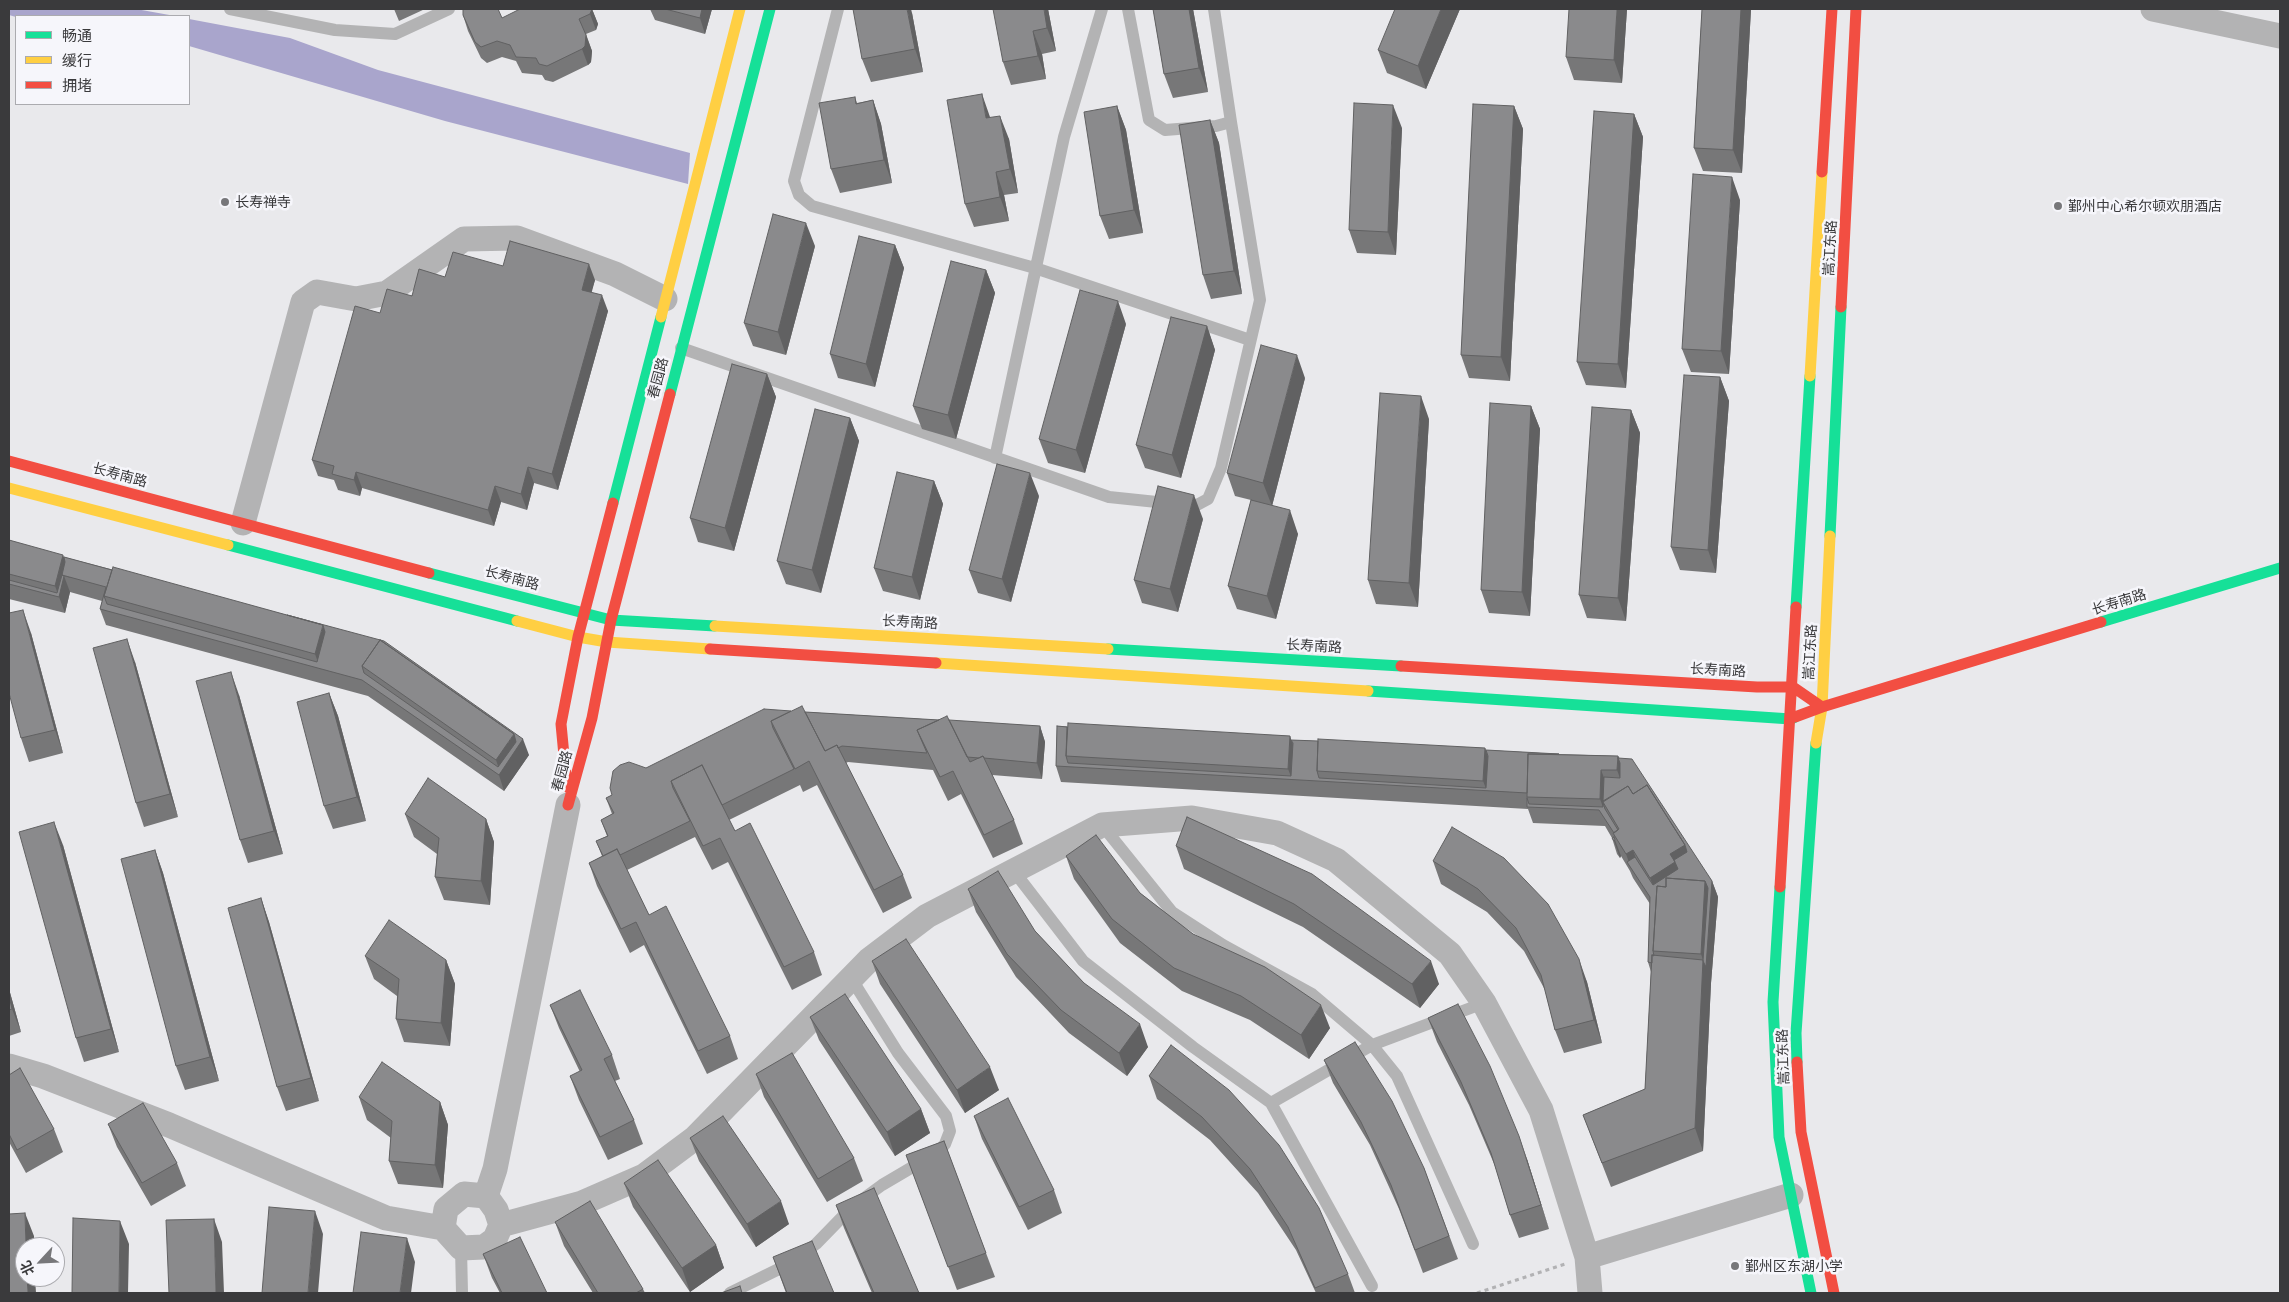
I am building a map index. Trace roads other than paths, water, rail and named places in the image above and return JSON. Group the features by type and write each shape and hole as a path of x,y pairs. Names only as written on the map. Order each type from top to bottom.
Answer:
{"main road":[{"name":"春园路","path":"568,805 561,724 578,636 740,9"},
{"name":"春园路","path":"568,805 592,718 611,620 770,9"},
{"name":"嵩江东路","path":"1811,1293 1779,1137 1773,1002 1832,9"},
{"name":"嵩江东路","path":"1834,1293 1801,1132 1796,1033 1815,752 1822,707 1856,9"},
{"name":"长寿南路","path":"9,461 611,620 1747,687 1793,687"},
{"name":"长寿南路","path":"9,488 606,642 1791,719 1822,707 2280,568"},
{"path":"1793,687 1822,707"}],"street":[{"path":"2153,9 2280,36"},
{"path":"243,523 303,302 317,292 356,299 387,293 464,239 517,238 615,274 665,299"},
{"path":"486,1196 495,1169 568,805"},
{"path":"501,1225 582,1203 644,1176 695,1138 868,960 927,916 1102,825 1192,818 1277,833 1336,860 1450,954 1484,1003 1541,1110 1587,1257 1590,1293"},
{"path":"9,1066 43,1076 169,1125 386,1218 443,1228 461,1248 484,1248 495,1239 501,1225 496,1210 486,1196 464,1194 446,1209 443,1228"},
{"path":"1587,1257 1791,1195"}],"lane":[{"path":"230,9 334,30 394,34 449,9"},
{"path":"838,9 794,181 799,195 812,206 1035,268 1250,340"},
{"path":"995,458 1064,137 1102,9"},
{"path":"1128,9 1150,120 1165,130 1216,126 1230,122"},
{"path":"681,348 1109,498 1195,506 1208,499 1221,468 1260,300 1230,122 1214,9"},
{"path":"1102,825 1172,912 1224,945 1312,994 1372,1045 1397,1076 1473,1244"},
{"path":"1013,870 1084,961 1193,1047 1272,1103 1372,1286"},
{"path":"730,1293 787,1265 816,1244 852,1207 882,1185 938,1152 945,1144 950,1131 946,1116 898,1053 851,978"},
{"path":"1272,1103 1372,1045 1484,1003"},
{"path":"461,1248 462,1293"}],"place":[{"name":"长寿禅寺","path":"225,202"},
{"name":"鄞州中心希尔顿欢朋酒店","path":"2058,206"},
{"name":"鄞州区东湖小学","path":"1735,1266"}]}
